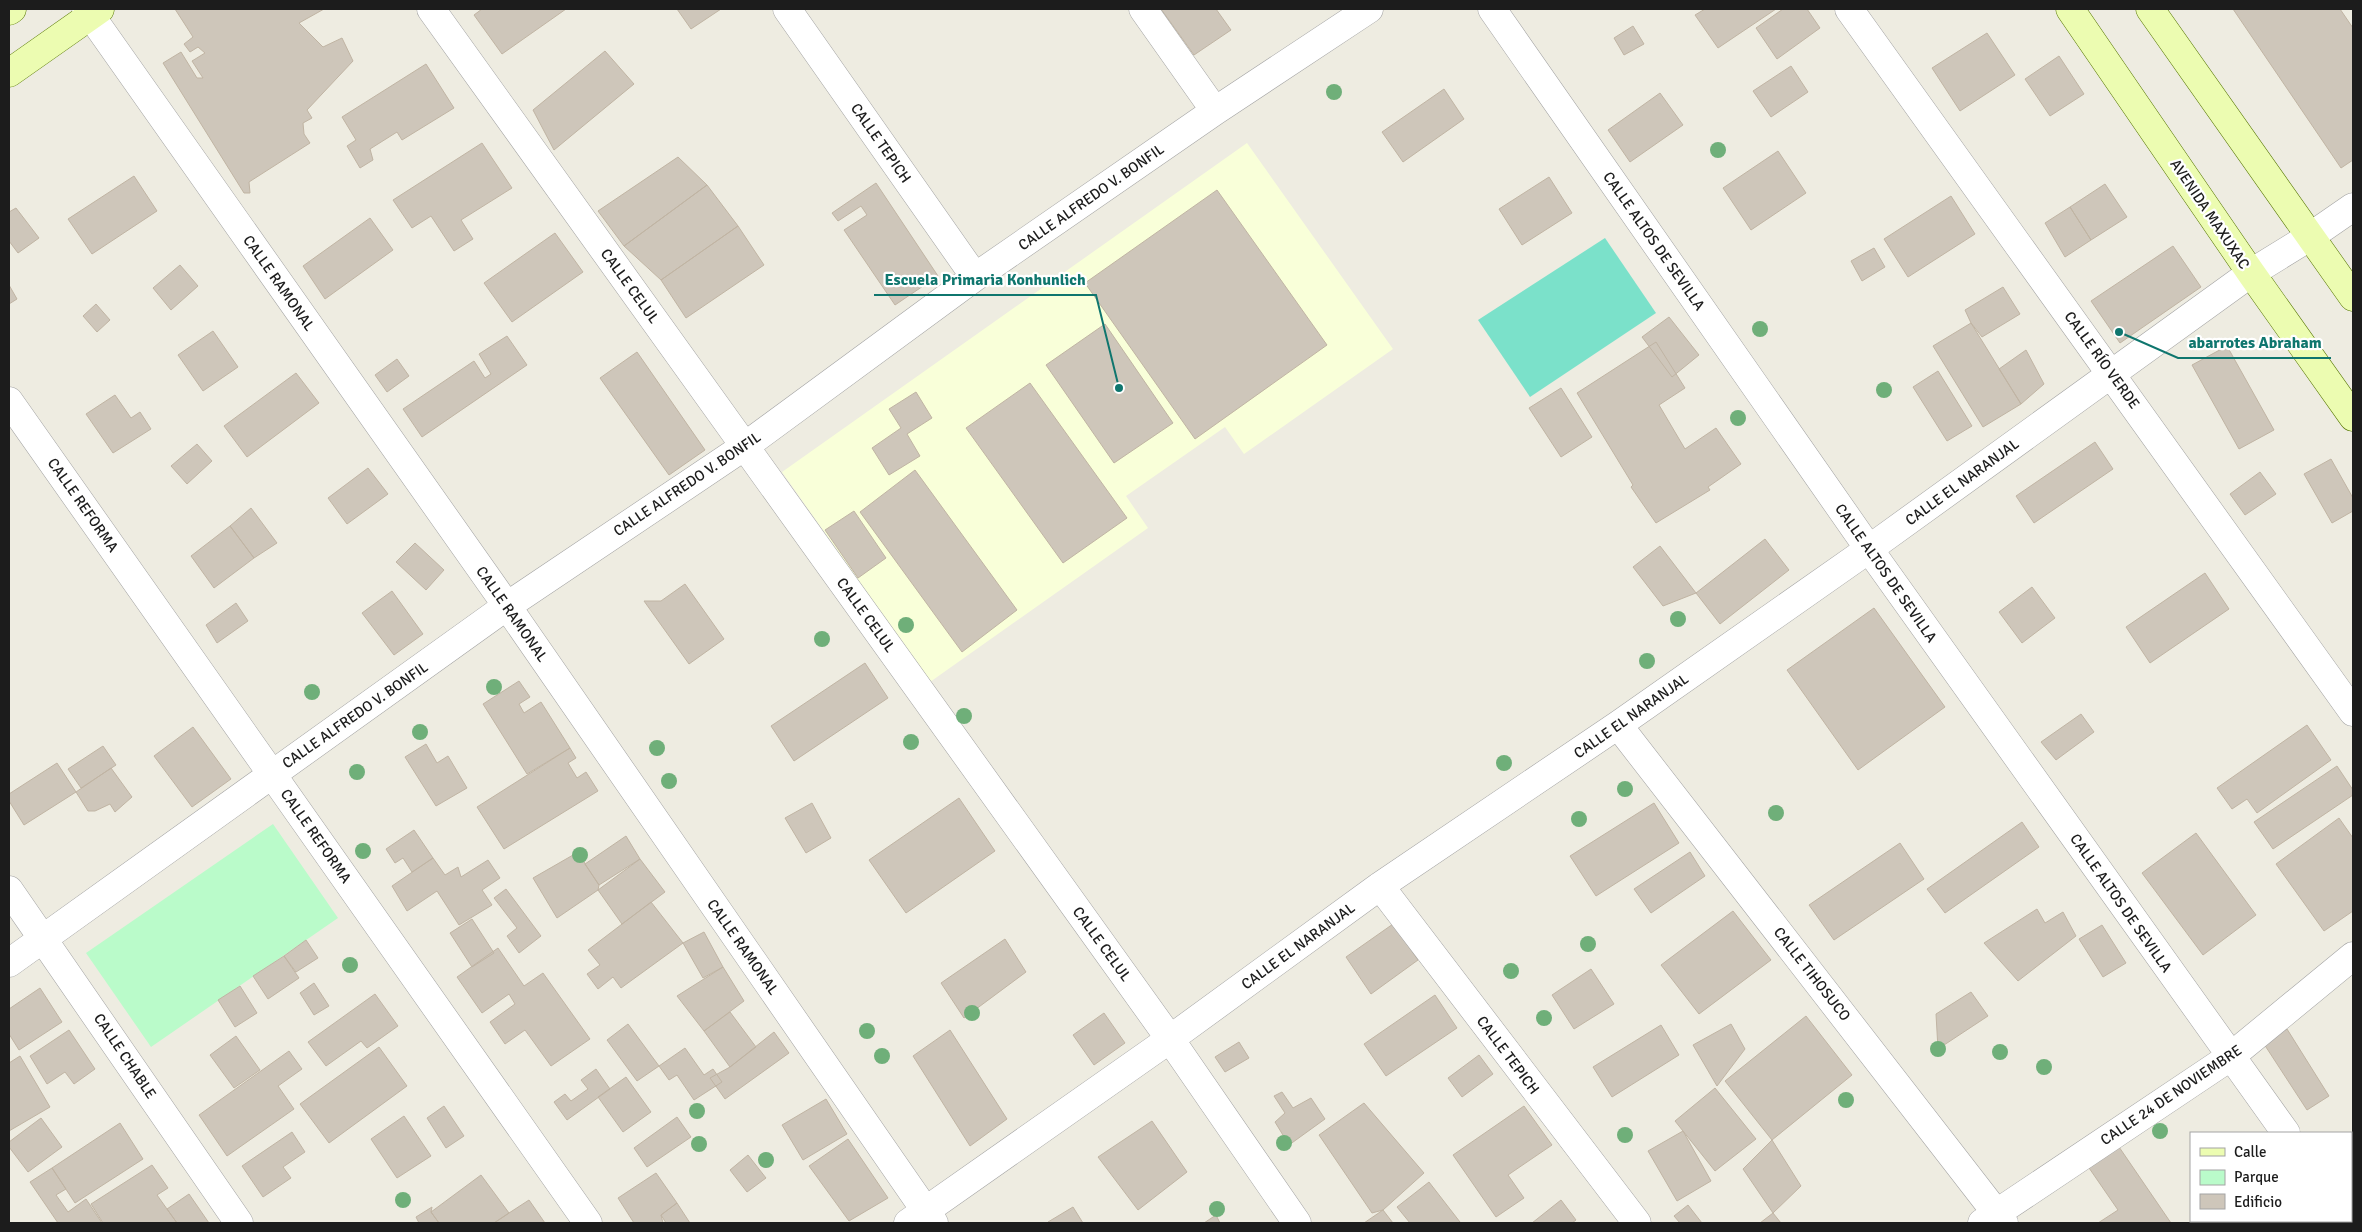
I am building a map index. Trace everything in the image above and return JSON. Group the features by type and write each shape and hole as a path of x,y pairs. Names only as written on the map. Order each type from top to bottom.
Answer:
{"main road":[{"name":"AVENIDA MAXUXAC","path":"2070,9 2251,273 2353,417"},
{"path":"2150,9 2353,297"},
{"path":"9,73 92,11"}],"street":[{"name":"CALLE CELUL","path":"431,9 1170,1039 1298,1223"},
{"name":"CALLE TEPICH","path":"787,9 975,277"},
{"path":"1143,9 1215,111"},
{"name":"CALLE ALFREDO V. BONFIL","path":"9,963 507,606 745,446 975,277 1215,111 1369,9"},
{"name":"CALLE ALTOS DE SEVILLA","path":"1492,9 1869,549 2285,1132"},
{"name":"CALLE RÍO VERDE","path":"1849,9 2353,712"},
{"name":"CALLE RAMONAL","path":"92,11 507,606 922,1219"},
{"name":"CALLE EL NARANJAL","path":"922,1219 1380,886 1618,725 1869,549 2251,273 2311,236 2353,206"},
{"name":"CALLE REFORMA","path":"9,401 588,1223"},
{"name":"CALLE TIHOSUCO","path":"1618,725 1994,1220"},
{"name":"CALLE TEPICH","path":"1380,886 1637,1223"},
{"name":"CALLE CHABLE","path":"9,890 44,938 239,1223"},
{"name":"CALLE 24 DE NOVIEMBRE","path":"1994,1220 2230,1057 2353,956"}],"shaded area":[{"path":"1247,143 1393,349 1244,454 1225,427 1126,496 1148,528 930,682 782,472"},
{"path":"1605,238 1656,313 1530,397 1478,320"}],"green space":[{"path":"273,824 338,918 151,1047 86,953"}],"building":[{"path":"175,9 324,9 299,23 323,47 342,38 353,61 307,110 312,118 303,123 304,134 310,143 249,182 250,193 244,193 163,63 181,52 197,78 203,78 192,61 205,53 198,47 190,52 184,44 193,37"},
{"path":"482,9 566,9 502,54 474,15"},
{"path":"677,9 721,9 691,29"},
{"path":"1161,9 1216,9 1231,30 1194,55"},
{"path":"1705,9 1776,9 1718,48 1695,15"},
{"path":"1783,9 1807,9 1820,28 1777,59 1756,28"},
{"path":"2233,9 2340,9 2353,28 2353,160 2341,168"},
{"path":"1633,26 1644,44 1624,55 1614,38"},
{"path":"1987,33 2015,75 1960,111 1932,68"},
{"path":"605,51 634,84 554,150 533,110"},
{"path":"2059,56 2084,94 2050,116 2025,79"},
{"path":"426,64 454,108 402,140 397,132 370,149 373,160 360,168 347,146 356,140 342,117"},
{"path":"1791,66 1808,92 1771,117 1753,91"},
{"path":"1444,89 1464,119 1403,162 1382,132"},
{"path":"1660,93 1683,125 1630,162 1608,130"},
{"path":"482,143 512,188 461,220 473,239 454,251 431,216 412,228 393,200"},
{"path":"1778,151 1806,193 1751,230 1723,188"},
{"path":"678,157 707,185 624,246 598,211"},
{"path":"134,176 157,211 92,254 68,219"},
{"path":"1549,177 1572,213 1522,245 1499,209"},
{"path":"876,183 938,276 895,305 844,230 867,215 861,206 838,221 832,213"},
{"path":"2105,184 2127,217 2091,240 2070,207"},
{"path":"707,185 738,226 661,280 624,246"},
{"path":"1217,190 1327,345 1195,439 1085,283"},
{"path":"1951,196 1975,234 1908,277 1884,239"},
{"path":"2070,207 2091,240 2065,257 2045,223"},
{"path":"16,208 39,238 18,253 9,241 9,212"},
{"path":"370,218 393,250 325,299 303,266"},
{"path":"738,226 764,265 686,318 661,280"},
{"path":"555,233 583,272 512,322 484,283"},
{"path":"2173,246 2201,287 2120,343 2091,301"},
{"path":"1874,248 1885,267 1862,281 1851,261"},
{"path":"180,265 198,286 171,310 153,288"},
{"path":"9,285 17,299 9,304"},
{"path":"2003,287 2020,314 1982,337 1971,323 1965,310"},
{"path":"96,304 110,320 97,332 83,316"},
{"path":"1669,317 1699,355 1672,377 1642,337"},
{"path":"1971,323 2021,404 1983,427 1933,346"},
{"path":"1105,324 1173,423 1114,463 1046,365"},
{"path":"213,331 238,367 203,391 178,355"},
{"path":"507,336 527,365 422,437 403,409 474,361 485,378 491,374 479,354"},
{"path":"1656,342 1685,388 1659,405 1685,449 1716,428 1741,464 1708,487 1710,490 1656,523 1631,487 1633,485 1577,393"},
{"path":"2227,346 2274,430 2239,449 2192,365"},
{"path":"2026,350 2044,384 2021,404 1999,369"},
{"path":"637,352 705,450 669,475 600,378"},
{"path":"397,359 409,376 387,392 375,375"},
{"path":"1938,371 1972,426 1947,441 1913,387"},
{"path":"296,373 319,403 247,457 224,426"},
{"path":"1030,383 1127,518 1063,563 966,428"},
{"path":"1561,388 1592,437 1561,457 1529,408"},
{"path":"916,392 932,418 907,434 920,456 889,475 872,448 901,428 889,409"},
{"path":"115,395 131,418 140,412 151,429 113,453 86,414"},
{"path":"2095,442 2113,469 2034,523 2016,496"},
{"path":"197,444 212,461 187,484 171,466"},
{"path":"2331,459 2353,498 2353,511 2332,523 2304,474"},
{"path":"368,468 388,494 347,524 328,498"},
{"path":"915,470 1017,610 962,652 860,512"},
{"path":"2260,472 2276,494 2245,515 2230,494"},
{"path":"251,508 277,543 254,558 230,526"},
{"path":"854,511 886,558 858,578 825,530"},
{"path":"230,526 254,558 214,588 191,556"},
{"path":"1765,539 1789,570 1720,624 1696,593"},
{"path":"415,543 444,570 426,590 396,562"},
{"path":"1660,546 1696,593 1663,606 1633,567"},
{"path":"2205,573 2229,609 2150,663 2126,627"},
{"path":"685,584 724,639 689,664 644,601 661,601"},
{"path":"2032,587 2055,618 2022,643 1999,612"},
{"path":"392,591 423,634 394,655 362,613"},
{"path":"236,603 248,621 217,643 206,625"},
{"path":"1874,608 1945,707 1858,770 1787,670"},
{"path":"865,663 888,698 794,761 771,726"},
{"path":"519,681 530,697 519,704 524,713 541,702 570,748 527,774 483,704"},
{"path":"2081,714 2094,732 2056,760 2041,742"},
{"path":"2307,725 2331,760 2257,813 2247,799 2232,809 2217,788"},
{"path":"193,727 231,779 192,807 154,756"},
{"path":"426,744 437,763 448,756 467,788 436,806 405,757"},
{"path":"103,746 116,765 81,788 68,769"},
{"path":"570,748 576,758 568,763 577,778 586,772 598,791 504,849 477,807"},
{"path":"57,763 76,792 24,825 9,801 9,794"},
{"path":"2337,766 2353,790 2353,795 2273,849 2254,822"},
{"path":"111,768 132,797 115,812 110,804 95,811 88,811 76,792"},
{"path":"959,798 995,851 906,913 869,860"},
{"path":"812,803 831,838 806,853 785,818"},
{"path":"1654,803 1679,843 1596,896 1570,856"},
{"path":"2339,818 2353,838 2353,911 2324,931 2276,864"},
{"path":"2022,822 2039,847 1945,913 1927,889"},
{"path":"414,830 433,858 412,872 403,858 395,863 386,849"},
{"path":"2196,833 2256,915 2203,955 2142,873"},
{"path":"626,836 640,859 599,885 585,864"},
{"path":"1900,843 1924,879 1834,940 1809,905"},
{"path":"580,851 585,864 599,885 598,890 557,918 533,878"},
{"path":"1690,852 1705,876 1651,913 1634,889"},
{"path":"433,858 445,875 458,867 461,877 488,860 500,878 482,890 492,905 459,925 437,891 407,911 392,886"},
{"path":"640,859 665,892 622,924 598,890"},
{"path":"506,889 541,936 519,953 507,936 517,928 494,898"},
{"path":"651,902 683,943 621,988 613,977 598,989 587,974 600,965 588,950"},
{"path":"2037,909 2045,923 2063,912 2076,936 2018,981 1984,943"},
{"path":"1733,911 1771,960 1699,1014 1661,965"},
{"path":"472,919 494,953 472,967 450,933"},
{"path":"1393,924 1418,960 1371,994 1346,957"},
{"path":"2102,925 2126,963 2103,977 2079,939"},
{"path":"704,932 723,967 703,978 683,943"},
{"path":"1005,939 1026,972 964,1018 941,983"},
{"path":"306,940 318,958 296,972 284,956"},
{"path":"498,948 524,986 543,973 590,1039 551,1066 525,1030 505,1044 490,1022 515,1004 509,994 482,1013 457,977"},
{"path":"284,956 299,978 268,999 253,976"},
{"path":"723,967 744,1001 704,1031 677,996"},
{"path":"1591,969 1614,1004 1574,1029 1552,995"},
{"path":"314,983 329,1006 314,1015 300,993"},
{"path":"240,986 257,1013 235,1027 218,1000"},
{"path":"40,988 62,1022 19,1050 9,1034 9,1009"},
{"path":"1971,992 1988,1016 1938,1049 1936,1014"},
{"path":"375,994 398,1026 367,1048 361,1041 326,1066 308,1042"},
{"path":"1435,995 1457,1028 1386,1076 1364,1044"},
{"path":"730,1012 756,1047 730,1067 704,1031"},
{"path":"1104,1013 1125,1043 1094,1065 1073,1035"},
{"path":"1806,1016 1852,1075 1772,1140 1725,1081"},
{"path":"628,1024 659,1066 637,1081 607,1040"},
{"path":"1731,1024 1745,1049 1717,1086 1693,1045"},
{"path":"1661,1025 1679,1055 1612,1097 1593,1067"},
{"path":"2287,1029 2329,1096 2307,1110 2264,1044"},
{"path":"69,1030 95,1069 74,1084 65,1072 47,1084 30,1056"},
{"path":"950,1030 1007,1119 970,1146 913,1056"},
{"path":"774,1032 789,1053 725,1099 710,1078 730,1067"},
{"path":"236,1036 260,1070 234,1088 210,1055"},
{"path":"1239,1042 1249,1058 1225,1072 1215,1057"},
{"path":"379,1047 407,1086 329,1143 300,1104"},
{"path":"685,1048 704,1075 713,1069 722,1082 694,1100 677,1075 669,1080 659,1066"},
{"path":"289,1051 302,1069 278,1086 294,1109 227,1156 199,1115"},
{"path":"1479,1055 1493,1074 1462,1097 1448,1078"},
{"path":"20,1056 50,1107 9,1131 9,1063"},
{"path":"596,1069 610,1089 567,1120 554,1102 565,1094 571,1101 588,1089 581,1080"},
{"path":"626,1077 651,1112 623,1132 598,1097"},
{"path":"1715,1088 1756,1139 1715,1171 1675,1121"},
{"path":"1282,1092 1293,1108 1311,1098 1325,1119 1289,1145 1275,1122 1285,1113 1274,1096"},
{"path":"826,1099 847,1134 803,1160 782,1125"},
{"path":"1364,1103 1424,1173 1383,1210 1372,1213 1319,1135"},
{"path":"444,1106 464,1136 446,1148 427,1118"},
{"path":"1524,1106 1552,1145 1508,1175 1524,1198 1496,1217 1453,1155"},
{"path":"404,1116 431,1156 397,1178 371,1139"},
{"path":"677,1117 691,1137 647,1167 634,1148"},
{"path":"41,1118 62,1147 28,1172 9,1147 9,1142"},
{"path":"1152,1121 1187,1172 1138,1210 1098,1157"},
{"path":"120,1123 143,1159 75,1203 52,1168"},
{"path":"1683,1131 1711,1181 1677,1201 1648,1151"},
{"path":"292,1132 305,1152 283,1167 291,1178 263,1197 242,1166"},
{"path":"848,1139 888,1198 849,1221 809,1166"},
{"path":"1772,1140 1801,1186 1773,1213 1743,1169"},
{"path":"2117,1144 2171,1223 2098,1223 2118,1210 2087,1165"},
{"path":"748,1155 766,1178 747,1192 730,1170"},
{"path":"152,1165 168,1188 157,1195 177,1223 103,1223 91,1204"},
{"path":"52,1168 66,1189 56,1195 68,1212 86,1199 102,1223 58,1223 30,1182"},
{"path":"656,1173 677,1203 661,1215 663,1223 634,1223 618,1198"},
{"path":"481,1175 509,1213 494,1223 439,1223 431,1212"},
{"path":"1429,1182 1460,1222 1410,1223 1397,1207"},
{"path":"189,1194 209,1223 177,1223 167,1209"},
{"path":"529,1200 545,1223 494,1223 509,1213"},
{"path":"1561,1200 1576,1220 1572,1223 1532,1223"},
{"path":"677,1203 690,1223 666,1223 661,1215"},
{"path":"1688,1205 1702,1223 1680,1223 1674,1216"},
{"path":"432,1207 431,1212 439,1223 419,1223 416,1217"},
{"path":"1073,1207 1083,1223 1048,1223 1048,1222"},
{"path":"1383,1210 1393,1223 1364,1223"},
{"path":"1773,1213 1781,1223 1760,1223"},
{"path":"1216,1215 1220,1223 1204,1223"}],"place":[{"name":"abarrotes Abraham","path":"2119,332"},
{"name":"Escuela Primaria Konhunlich","path":"1119,388"}]}
